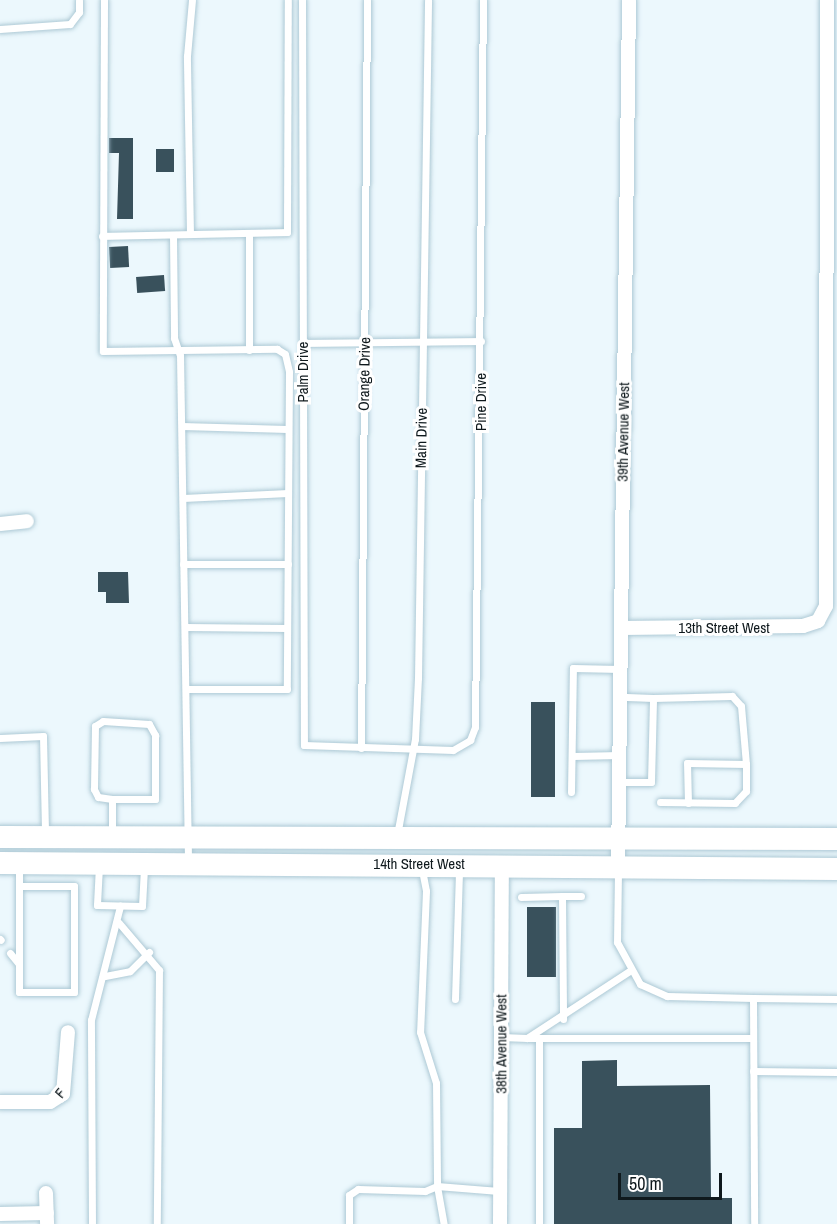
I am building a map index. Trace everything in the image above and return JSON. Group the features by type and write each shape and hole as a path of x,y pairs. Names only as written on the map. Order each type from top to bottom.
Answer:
{"main road":[{"name":"14th Street West","path":"0,837 837,839"},
{"name":"14th Street West","path":"9,863 502,864 837,869"}],"street":[{"name":"39th Avenue West","path":"618,865 629,0"},
{"name":"13th Street West","path":"621,628 786,628 813,624 822,615 827,583 826,0"},
{"path":"0,524 27,521"},
{"path":"397,837 421,865"},
{"name":"38th Avenue West","path":"501,1224 502,864"},
{"name":"F","path":"0,1102 50,1102 63,1095 68,1032"},
{"path":"0,1214 47,1218 46,1193"}],"lane":[{"path":"0,29 70,24 79,12 79,0"},
{"path":"104,0 102,351 249,350 285,354 288,493 287,689 186,689"},
{"path":"190,234 187,56 192,0"},
{"path":"102,236 287,232 288,0"},
{"name":"Palm Drive","path":"302,0 304,745"},
{"name":"Orange Drive","path":"361,748 367,0"},
{"name":"Main Drive","path":"397,837 411,748 418,678 428,0"},
{"name":"Pine Drive","path":"304,745 453,750 467,744 474,732 481,341 483,0"},
{"path":"249,233 249,350"},
{"path":"173,235 182,426 188,863"},
{"path":"303,343 481,341"},
{"path":"182,426 287,429"},
{"path":"183,498 288,493"},
{"path":"183,564 288,564"},
{"path":"185,627 287,628"},
{"path":"572,792 573,668 621,669"},
{"path":"620,696 653,698 732,696 741,706 746,791 735,803 660,802"},
{"path":"619,782 651,782 653,698"},
{"path":"103,721 144,723 154,729 155,799 112,799 98,797 94,789 93,735 103,721"},
{"path":"0,738 43,736 45,837"},
{"path":"573,756 620,755"},
{"path":"688,803 687,763 746,764"},
{"path":"112,799 112,837"},
{"path":"9,863 19,886 19,992 74,992 74,886 19,886"},
{"path":"99,864 98,905 142,906 144,864"},
{"path":"455,999 459,864"},
{"path":"421,865 426,891 420,1032 436,1083 437,1186 444,1224"},
{"path":"618,865 617,942 628,972 667,996 837,999"},
{"path":"562,896 563,1019"},
{"path":"521,897 581,896"},
{"path":"92,1224 91,1020 105,976 109,938 119,923 120,906"},
{"path":"119,923 149,952 159,970 157,1224"},
{"path":"105,976 130,971 149,952"},
{"path":"10,953 18,963"},
{"path":"527,1038 563,1019 628,972"},
{"path":"753,998 754,1224"},
{"path":"501,1036 753,1038"},
{"path":"539,1038 539,1224"},
{"path":"753,1071 837,1072"},
{"path":"349,1224 352,1191 425,1191 437,1186 500,1191"}],"building":[{"path":"109,138 133,138 133,219 117,219 119,153 109,153"},
{"path":"156,149 174,149 174,172 156,172"},
{"path":"128,246 129,267 110,268 109,247"},
{"path":"164,275 165,291 137,293 136,277"},
{"path":"98,572 128,572 129,603 106,603 106,592 98,592"},
{"path":"531,702 555,702 555,797 531,797"},
{"path":"527,907 556,907 556,977 527,977"},
{"path":"617,1060 617,1086 710,1085 711,1198 732,1198 732,1224 554,1224 554,1128 582,1128 582,1061"}]}
